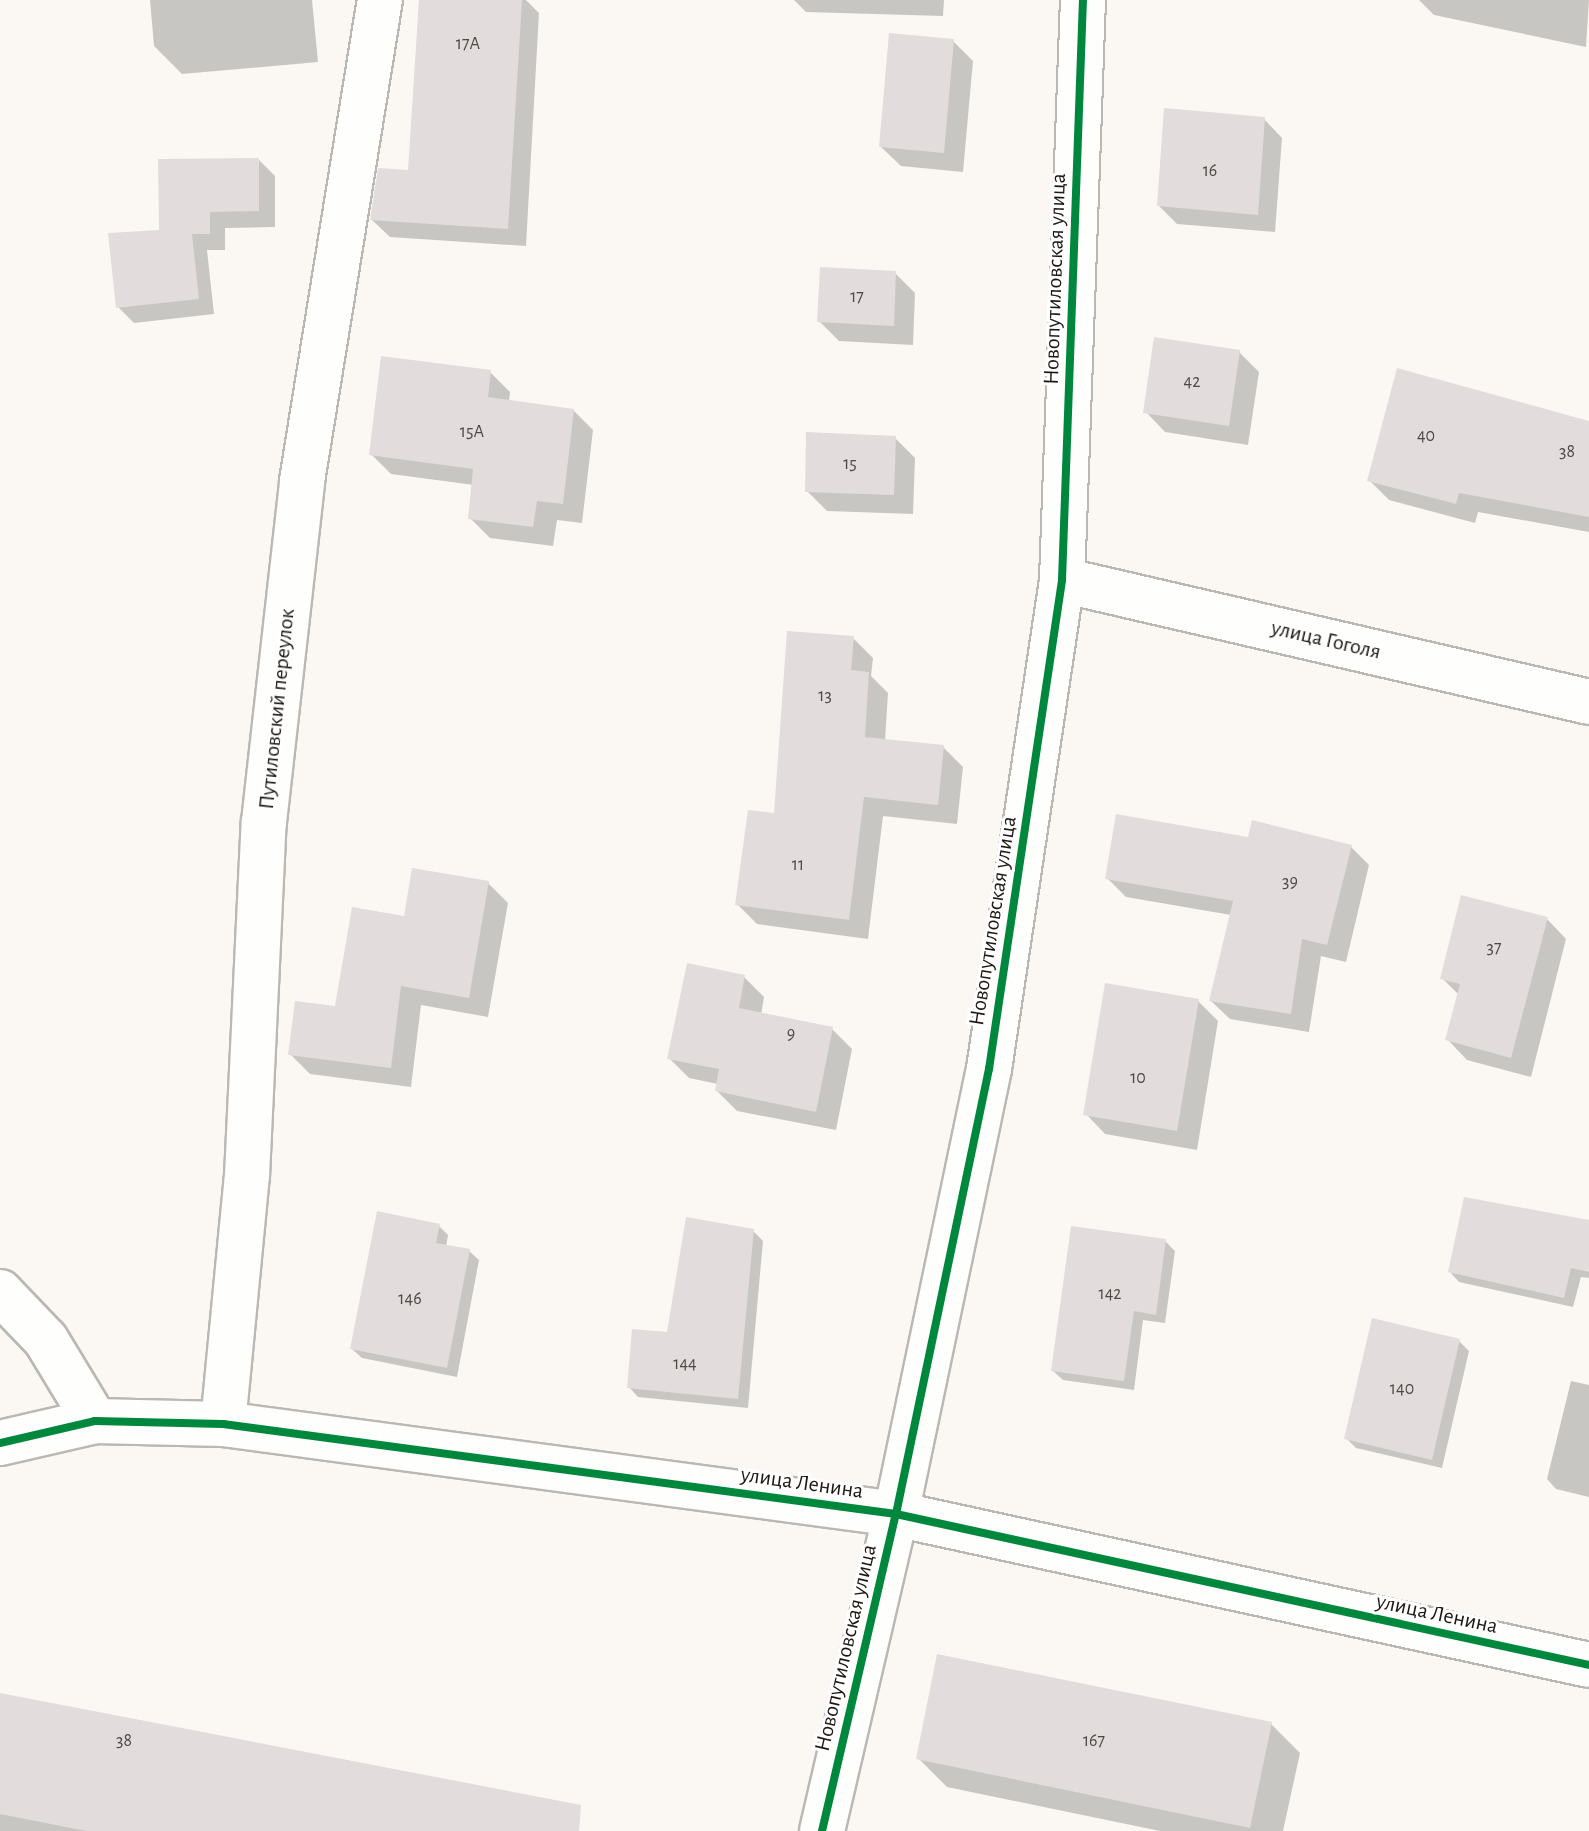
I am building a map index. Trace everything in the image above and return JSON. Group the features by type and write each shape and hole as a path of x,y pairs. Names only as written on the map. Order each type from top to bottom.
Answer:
{"street":[{"name":"Путиловский переулок","path":"223,1424 247,1176 266,807 302,481 380,0"},
{"name":"Новопутиловская улица","path":"822,1831 896,1514 989,1069 1062,580 1083,0"},
{"name":"улица Гоголя","path":"1062,580 1589,702"},
{"path":"0,1292 46,1340 95,1421"},
{"name":"улица Ленина","path":"0,1443 95,1421 223,1424 896,1514 1589,1665"}],"building":[{"path":"419,0 522,0 508,229 370,220 378,168 408,170"},
{"path":"889,33 954,39 944,153 879,147"},
{"path":"1164,108 1265,117 1258,215 1157,206"},
{"path":"259,158 259,211 210,212 210,234 192,234 199,299 116,308 108,233 159,230 158,159"},
{"path":"820,267 896,271 894,326 817,322"},
{"path":"1154,337 1240,350 1229,426 1143,413"},
{"path":"381,356 491,370 488,397 574,409 563,504 537,501 533,527 468,519 473,469 369,455"},
{"path":"1397,368 1589,421 1589,517 1459,493 1456,504 1367,481"},
{"path":"806,432 896,436 894,495 805,492"},
{"path":"787,631 854,636 851,670 869,672 865,737 944,745 938,805 864,797 849,920 735,905 748,810 774,813"},
{"path":"1116,814 1248,837 1252,820 1352,845 1327,945 1302,939 1291,1014 1209,1001 1233,901 1105,879"},
{"path":"412,868 489,881 469,998 401,986 391,1068 288,1055 295,1001 335,1006 352,907 404,916"},
{"path":"1461,895 1548,917 1511,1058 1445,1040 1460,984 1440,979"},
{"path":"687,963 745,975 739,1008 833,1027 816,1112 715,1091 719,1069 667,1059"},
{"path":"1105,983 1199,999 1177,1131 1083,1115"},
{"path":"1464,1197 1589,1220 1589,1272 1571,1268 1564,1298 1448,1272"},
{"path":"377,1211 440,1224 436,1243 470,1249 447,1368 350,1349"},
{"path":"686,1217 754,1229 738,1399 627,1388 632,1329 667,1332"},
{"path":"1071,1226 1166,1239 1156,1315 1134,1311 1124,1381 1051,1371"},
{"path":"1372,1318 1460,1339 1432,1460 1344,1439"},
{"path":"937,1654 1272,1722 1250,1828 916,1759"},
{"path":"0,1693 581,1805 579,1831 86,1831 0,1814"}],"cycle path":[{"path":"822,1831 896,1514 989,1069 1062,580 1083,0"},
{"path":"0,1443 95,1421 223,1424 896,1514 1589,1665"}]}
